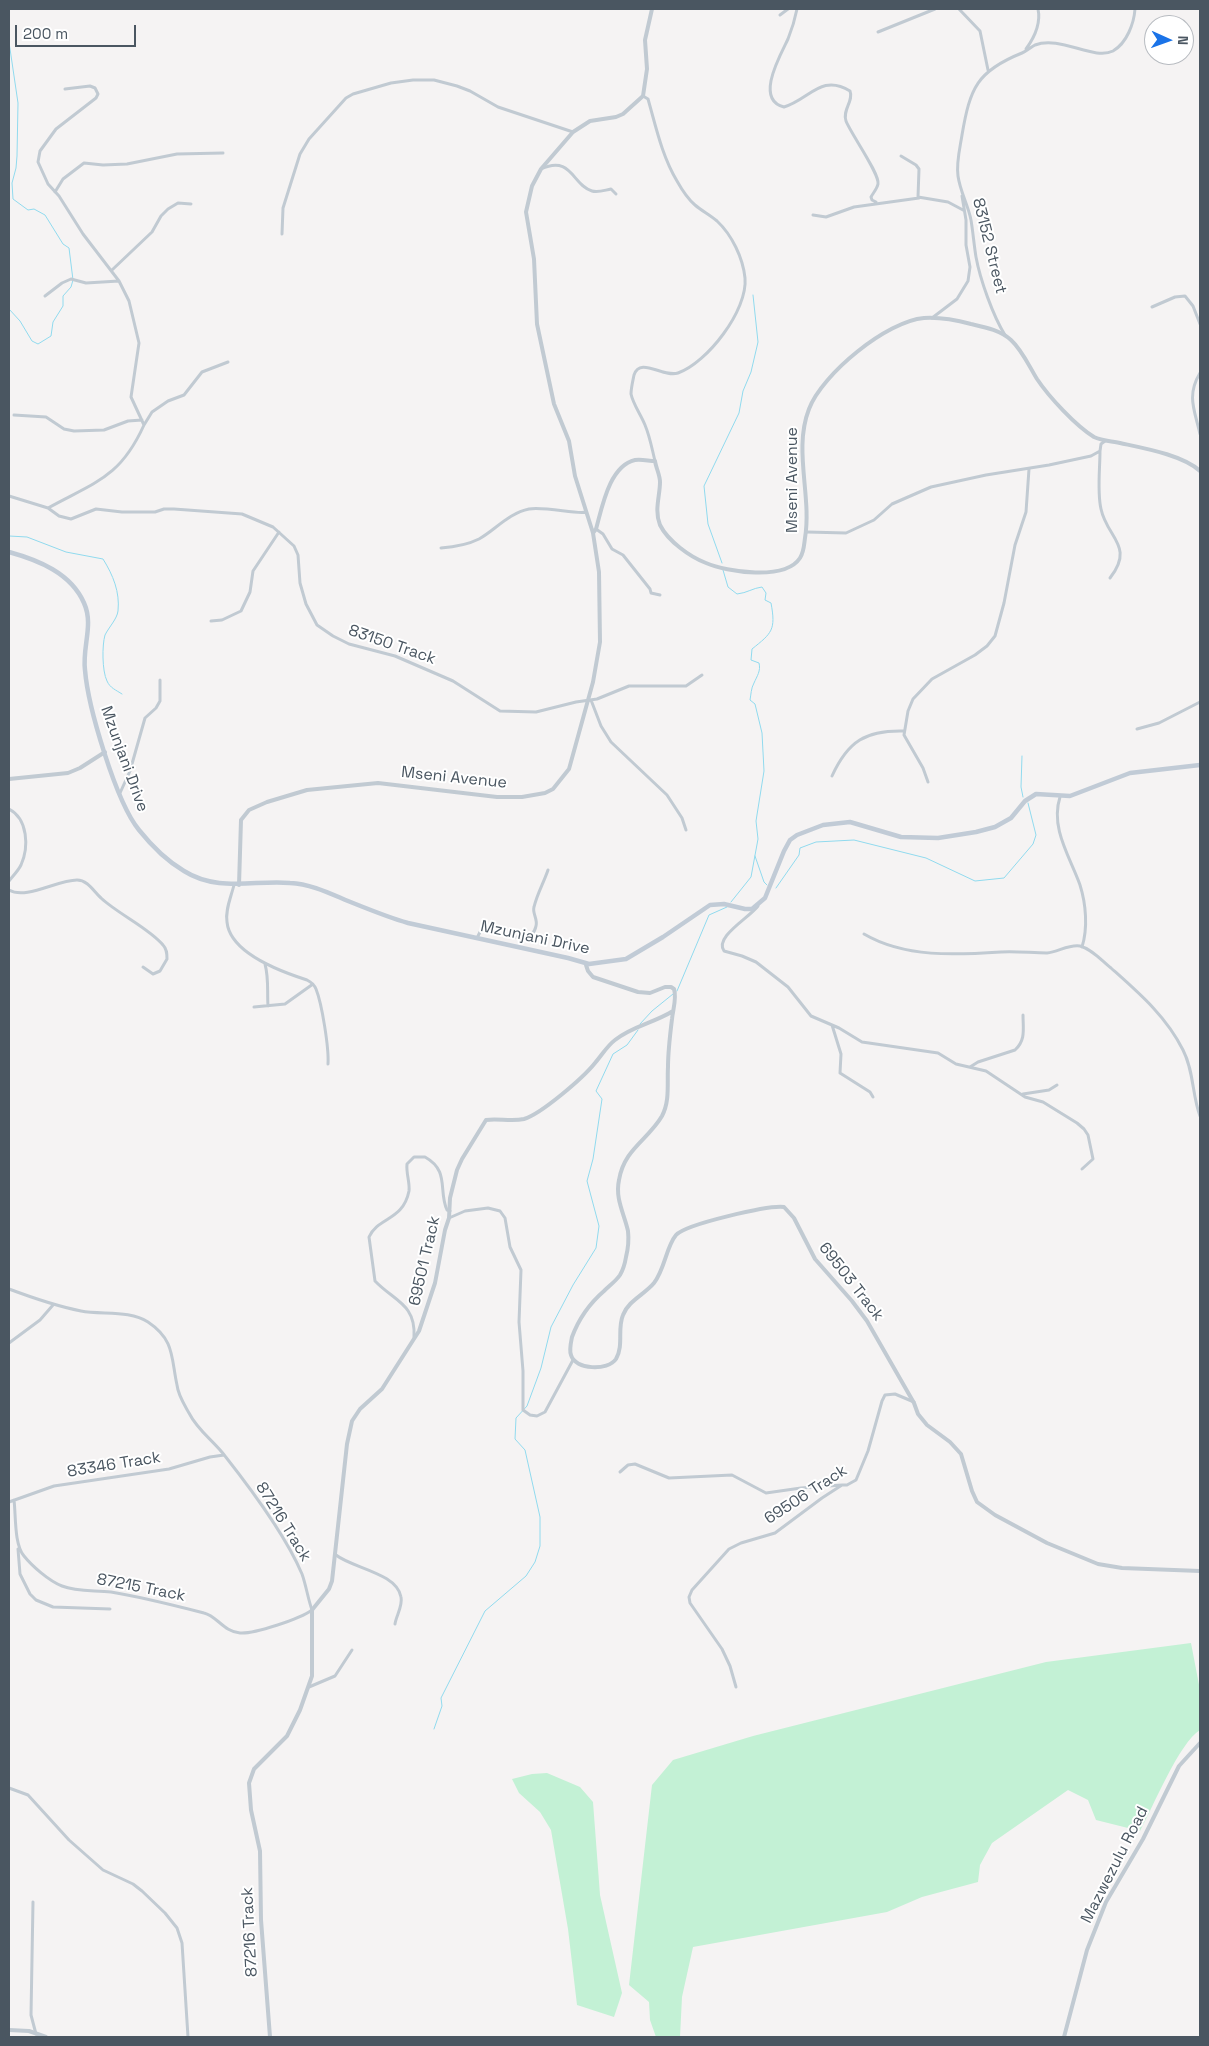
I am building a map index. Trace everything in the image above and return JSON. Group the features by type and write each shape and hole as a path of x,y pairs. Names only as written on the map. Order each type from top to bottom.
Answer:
{"main road":[{"name":"Mzunjani Drive","path":"9,552 45,565 65,577 76,589 85,604 89,625 84,657 87,687 105,752 120,793 130,816 139,830 174,864 201,880 234,885 289,882 306,885 389,918 589,964 626,959 710,905 724,904 745,910 758,906"},
{"path":"758,906 768,893 787,845 797,835 807,830 823,825 850,822 901,836 938,838 976,832 996,827 1011,818 1025,800 1036,794 1060,797 1073,795 1130,773 1200,766"}],"street":[{"path":"282,234 284,202 295,166 304,145 346,98 353,94 403,81 426,80 444,82 470,91 498,107 573,132 590,121 623,114 643,96 647,69 645,40 652,9"},
{"path":"780,15 788,9"},
{"path":"797,9 771,76 771,93 778,105 784,107 824,85 839,86 850,91 852,95 846,111 846,120 878,176 878,185 871,197 873,202 876,202"},
{"path":"878,32 935,9"},
{"path":"959,9 980,31 988,70"},
{"path":"1024,52 1038,25 1040,17 1038,9"},
{"name":"83152 Street","path":"932,318 957,299 968,281 970,267 958,169 965,118 975,87 988,70 1035,45 1054,43 1103,53 1112,51 1119,46 1130,30 1134,20 1134,9"},
{"path":"65,89 90,86 95,88 98,94 96,98 56,129 39,154 38,162 42,175 89,242 112,270 129,300 138,336 132,397 144,425"},
{"path":"593,533 596,529 609,486 621,469 637,460 655,461 653,447 631,393 635,373 639,367 644,366 661,373 677,373 698,360 718,343 724,333 742,297 745,280 741,262 733,242 717,221 692,202 672,172 654,125 648,99 643,96"},
{"name":"Mseni Avenue","path":"239,884 240,830 243,817 252,808 288,795 307,790 378,784 508,798 545,793 553,789 569,769 589,700 600,642 599,581 593,533 575,476 570,441 554,404 537,324 534,259 526,212 532,186 541,169 573,132"},
{"path":"55,192 63,179 84,163 103,165 127,164 177,154 223,153"},
{"path":"901,156 919,169 920,179 917,194 919,198"},
{"path":"541,169 551,165 562,167 572,173 589,190 611,189 616,194"},
{"name":"83152 Street","path":"962,190 971,219 980,273 998,325 1005,335"},
{"path":"813,215 826,218 854,207 876,202 919,198 948,202 964,210"},
{"path":"112,270 152,232 161,216 168,209 178,203 191,204"},
{"path":"45,296 62,282 73,279 86,283 119,281"},
{"path":"1152,307 1174,297 1185,296 1193,306 1200,324"},
{"name":"Mseni Avenue","path":"655,461 660,481 657,507 660,523 669,537 704,562 715,567 762,573 786,569 796,563 802,555 807,532 803,449 805,420 812,401 834,371 851,356 907,322 932,318 976,325 1005,335 1017,347 1042,386 1056,403 1093,436 1182,460 1195,466 1200,471"},
{"path":"48,508 92,486 110,474 128,455 152,412 168,401 184,395 202,372 228,362"},
{"path":"1200,373 1195,383 1192,397 1194,414 1200,427 1200,434"},
{"path":"14,415 46,417 64,429 74,431 104,430 128,421 142,420"},
{"path":"1105,440 1101,444 1100,451 1101,512 1118,541 1121,556 1119,565 1110,578"},
{"path":"807,532 846,533 874,520 892,504 921,490 986,474 1029,469 1084,458 1100,451"},
{"path":"928,782 918,759 905,739 904,731 913,699 932,678 975,655 987,646 995,636 1002,615 1015,545 1026,512 1029,469"},
{"name":"83150 Track","path":"9,495 48,508 59,516 71,519 96,509 122,512 155,512 164,509 174,509 242,514 262,521 279,532 296,550 300,583 310,616 317,625 333,636 350,644 395,656 453,681 500,711 536,712 597,699 629,686 686,686 702,675"},
{"path":"441,548 463,545 480,538 500,523 528,509 561,509 581,514 586,512"},
{"path":"596,529 604,534 612,549 623,556 651,594 660,594"},
{"path":"211,622 222,620 241,611 250,592 253,571 279,532"},
{"path":"120,793 132,765 145,718 156,708 160,701 160,680"},
{"path":"589,700 611,742 668,795 682,818 686,830"},
{"path":"1137,729 1159,724 1200,702"},
{"path":"832,776 843,756 858,740 879,732 904,731"},
{"path":"9,779 68,773 80,768 105,752"},
{"path":"1060,797 1057,806 1058,829 1082,896 1086,934 1082,946"},
{"path":"9,808 21,820 25,837 24,854 20,867 9,881"},
{"path":"476,938 484,929 522,938 531,935 536,928 537,918 534,908 548,870"},
{"path":"9,890 15,893 26,892 77,880 86,883 106,903 152,935 165,948 167,959 160,971 153,974 143,968"},
{"path":"234,885 226,918 231,938 265,964 313,984 319,1002 329,1054 328,1064"},
{"path":"758,906 752,914 727,933 722,939 722,949 756,962 788,987 811,1016 832,1025 862,1042 938,1053 956,1064 986,1071 1022,1094 1069,1116 1088,1135 1093,1154 1092,1159 1082,1169"},
{"path":"864,934 879,943 932,953 1046,953 1072,946 1082,946 1096,955 1147,1000 1182,1048 1190,1070 1195,1104 1200,1116"},
{"path":"265,964 269,978 267,990 268,1006"},
{"path":"449,1218 466,1211 488,1208 500,1211 505,1218 510,1247 521,1270 518,1322 523,1410 530,1415 541,1416 548,1409 573,1360 570,1355 571,1341 578,1322 588,1308 620,1275 623,1268 628,1241 626,1225 617,1192 621,1170 629,1154 654,1128 666,1109 675,998 673,988 666,987 650,993 638,992 593,977 587,969 586,965 589,964"},
{"path":"254,1007 285,1004 313,984"},
{"name":"69501 Track","path":"312,1610 331,1586 345,1463 352,1421 360,1409 382,1389 414,1340 426,1312 435,1283 449,1218 450,1198 457,1170 462,1159 486,1120 515,1121 545,1109 588,1071 613,1041 627,1031 644,1026 673,1011"},
{"path":"970,1068 978,1062 1015,1050 1023,1040 1023,1015"},
{"path":"832,1025 841,1054 840,1073 870,1092 873,1097"},
{"path":"1022,1094 1049,1090 1057,1085"},
{"path":"414,1340 413,1318 402,1303 375,1281 369,1237 376,1228 402,1209 409,1190 408,1164 414,1157 425,1157 438,1167 443,1182 445,1206 450,1211"},
{"name":"69503 Track","path":"573,1360 579,1364 603,1368 611,1365 620,1350 622,1316 628,1307 655,1281 666,1260 673,1240 681,1231 727,1217 782,1206 791,1213 815,1259 833,1278 867,1321 914,1403 918,1414 927,1425 950,1442 961,1454 972,1491 978,1502 996,1515 1047,1543 1104,1566 1200,1571"},
{"name":"87216 Track","path":"9,1289 53,1305 94,1313 130,1315 141,1318 160,1332 174,1356 177,1386 199,1430 224,1455 271,1520 292,1553 302,1575 312,1610 313,1671 309,1687 287,1736 254,1769 249,1783 251,1810 260,1851 261,1920 270,2037"},
{"path":"9,1343 40,1320 53,1305"},
{"name":"69506 Track","path":"736,1687 730,1666 722,1649 690,1604 690,1594 729,1549 775,1533 842,1485 852,1483 860,1473 884,1397 889,1394 895,1394 914,1403"},
{"name":"83346 Track","path":"9,1502 54,1486 169,1469 210,1457 224,1455"},
{"path":"620,1472 628,1466 635,1464 669,1478 732,1475 766,1494 801,1488 842,1485"},
{"path":"14,1500 19,1569 30,1594 36,1600 53,1607 110,1609"},
{"name":"87215 Track","path":"18,1547 30,1562 63,1586 119,1594 206,1613 227,1628 238,1633 275,1625 303,1616 312,1610"},
{"path":"336,1555 347,1562 382,1577 396,1588 401,1598 401,1604 395,1624"},
{"path":"309,1687 335,1676 352,1650"},
{"name":"Mazwezulu Road","path":"1064,2037 1095,1927 1106,1902 1144,1839 1179,1766 1200,1743"},
{"path":"9,1788 28,1795 69,1840 94,1863 103,1870 137,1888 165,1913 177,1928 182,1942 188,2037"},
{"path":"33,1902 31,2015 36,2034"},
{"path":"9,2030 21,2030 46,2037"}],"green space":[{"path":"1191,1643 1200,1690 1200,1730 1192,1737 1175,1761 1140,1831 1096,1820 1088,1800 1068,1790 992,1843 980,1865 978,1882 922,1897 887,1912 693,1947 682,1997 680,2037 656,2037 650,2020 649,2002 629,1985 652,1785 673,1760 753,1736 1046,1662"},
{"path":"547,1773 580,1787 593,1802 600,1895 622,1993 614,2017 577,2005 568,1929 551,1830 540,1812 519,1793 512,1779 532,1774"}],"waterway":[{"path":"9,42 18,103 17,156 12,183 13,199 28,210 34,209 45,215 63,244 69,248 73,280 71,287 63,296 63,306 53,322 51,336 38,344 32,341 20,321 9,309"},
{"path":"722,563 708,524 704,486 739,413 743,391 751,372 758,342 753,295"},
{"path":"9,536 27,537 66,552 103,559 110,571 118,597 118,611 104,639 104,671 107,681 113,689 122,694"},
{"path":"723,570 728,587 737,594 762,587 766,593 765,600 771,603 773,619 768,635 752,649 751,660 759,663 750,700 755,704 762,733 764,771 756,821 758,839 751,877 731,902"},
{"path":"1022,756 1021,787 1023,797"},
{"path":"776,888 799,855 800,848 816,842 854,840 926,858 975,881 1004,878 1033,844 1036,835 1028,803"},
{"path":"755,856 764,882 767,885"},
{"path":"677,991 709,915 727,907"},
{"path":"640,1024 652,1011 673,994"},
{"path":"434,1729 442,1706 441,1698 485,1611 526,1576 535,1562 540,1546 540,1517 525,1450 515,1439 516,1418 527,1406 541,1368 551,1327 573,1285 596,1248 599,1226 587,1181 593,1159 602,1099 596,1091 613,1054 627,1045 638,1030"}]}
